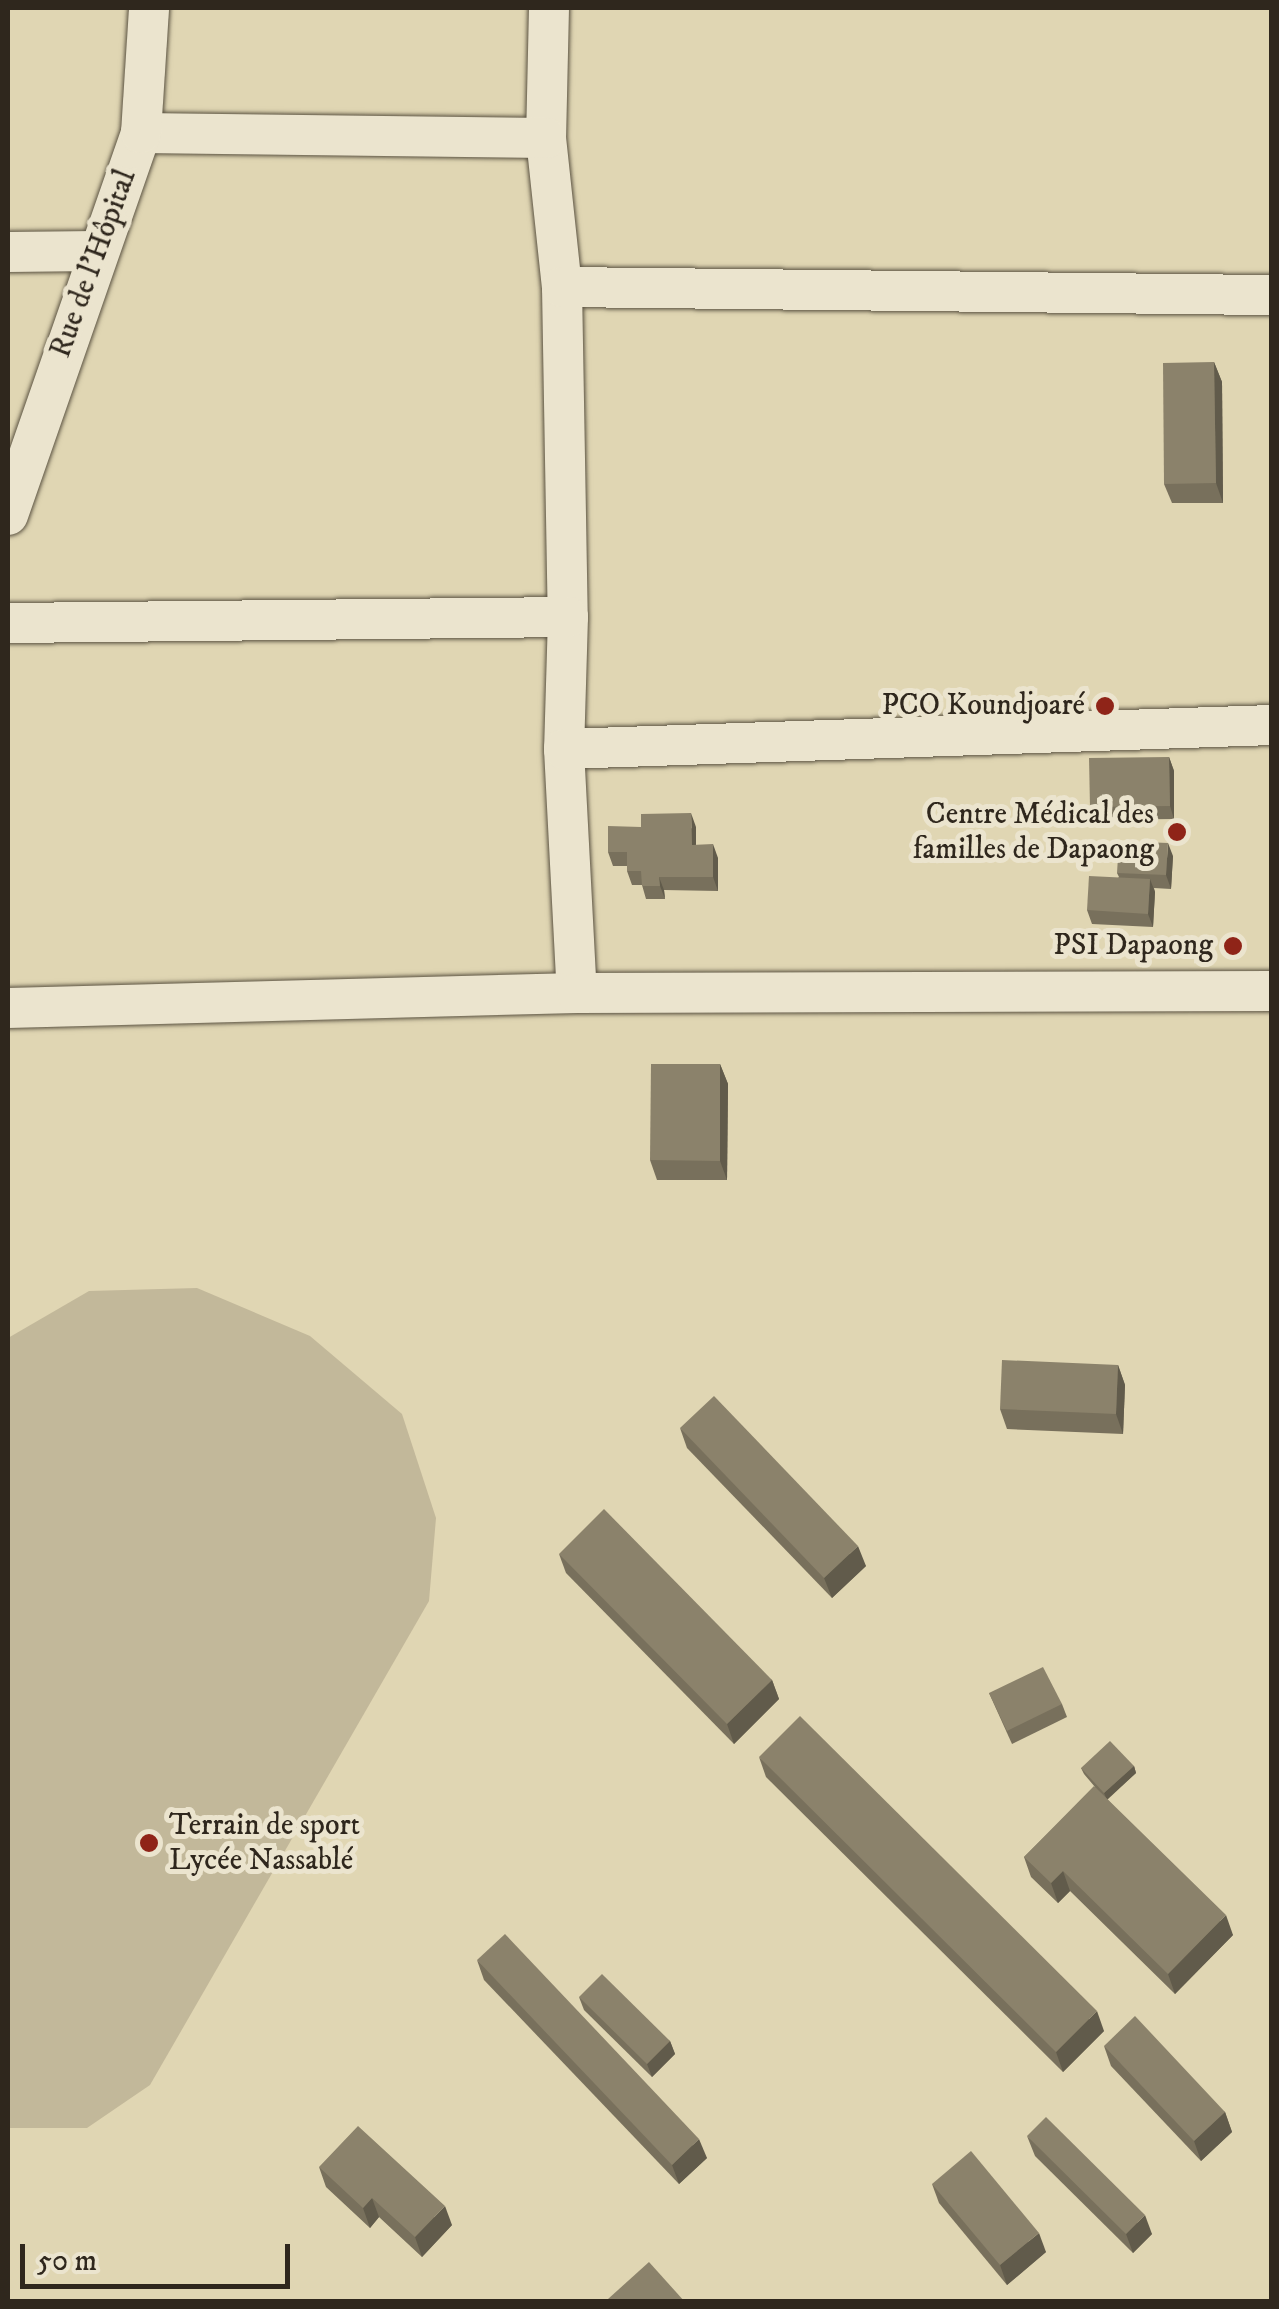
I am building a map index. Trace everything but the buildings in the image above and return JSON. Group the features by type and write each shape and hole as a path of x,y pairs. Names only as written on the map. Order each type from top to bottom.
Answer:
{"street":[{"name":"Rue de l'Hôpital","path":"8,515 96,251 141,133 149,8"},
{"path":"549,8 546,138 562,286 568,617 564,749 577,993"},
{"path":"141,133 546,138"},
{"path":"8,252 96,251"},
{"path":"562,286 1272,294"},
{"path":"8,623 568,617"},
{"path":"564,749 1272,725"},
{"path":"8,1008 577,993 1272,991"}],"shaded area":[{"name":"Terrain de sport Lycée Nassablé","path":"197,1288 310,1336 402,1414 436,1518 429,1601 150,2085 87,2128 8,2128 8,1338 89,1291"}],"place":[{"name":"PCO Koundjoaré","path":"1105,706"},
{"name":"Centre Médical des familles de Dapaong","path":"1177,832"},
{"name":"PSI Dapaong","path":"1233,946"},
{"name":"Terrain de sport Lycée Nassablé","path":"149,1843"}]}
